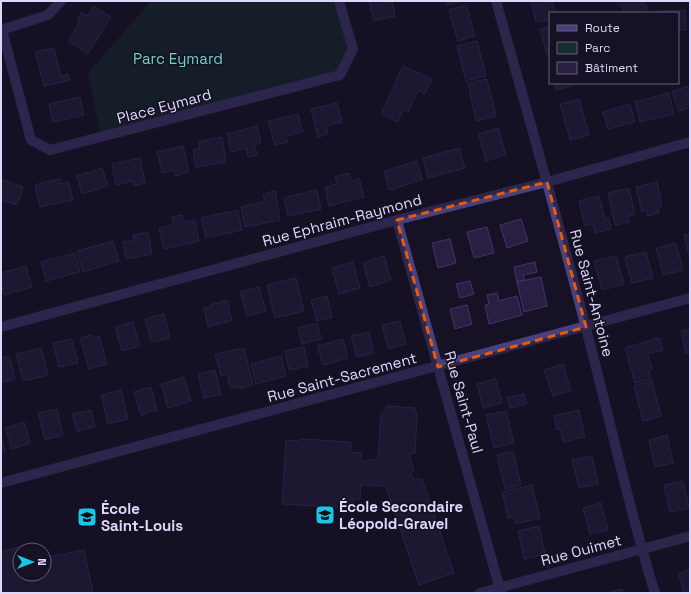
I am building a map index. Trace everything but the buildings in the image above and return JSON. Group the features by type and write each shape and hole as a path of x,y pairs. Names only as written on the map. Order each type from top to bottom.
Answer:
{"street":[{"path":"1,30 48,15 61,1"},
{"name":"Place Eymard","path":"1,30 31,140 50,150 340,75 354,49 339,1"},
{"name":"Rue Saint-Antoine","path":"496,1 586,327 642,549 655,593"},
{"name":"Rue Ephraim-Raymond","path":"1,327 397,220 547,182 690,142"},
{"name":"Rue Saint-Paul","path":"397,220 500,590"},
{"name":"Rue Saint-Sacrement","path":"1,483 438,367 690,298"},
{"name":"Rue Ouimet","path":"480,593 500,590 690,536"}],"highlighted area":[{"path":"547,182 586,327 438,367 397,220"}],"green space":[{"name":"Parc Eymard","path":"151,1 339,1 353,49 340,75 101,138 88,73"}],"place":[{"name":"École Secondaire Léopold-Gravel","path":"325,515"},
{"name":"École Saint-Louis","path":"87,517"}]}
